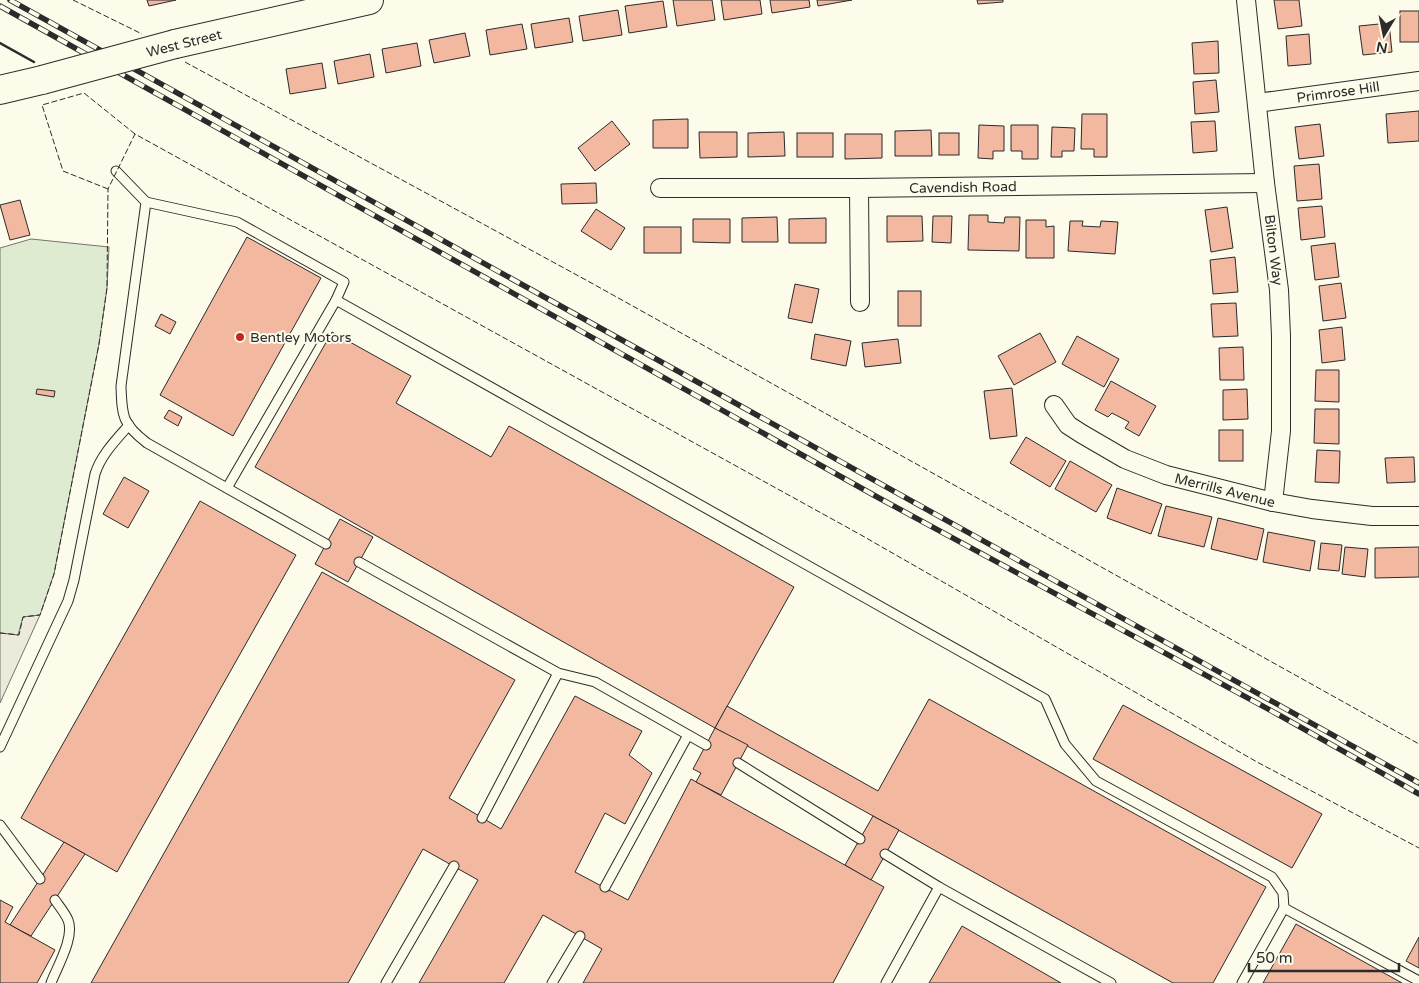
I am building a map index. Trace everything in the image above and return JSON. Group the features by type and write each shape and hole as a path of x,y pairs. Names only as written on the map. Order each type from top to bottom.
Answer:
{"main road":[{"name":"West Street","path":"0,90 175,44 369,0"}],"street":[{"name":"Bilton Way","path":"1246,0 1248,36 1279,290 1281,431 1273,502"},
{"name":"Primrose Hill","path":"1257,103 1419,81"},
{"name":"Cavendish Road","path":"660,188 859,188 1265,183"},
{"path":"859,188 860,302"},
{"name":"Merrills Avenue","path":"1054,405 1068,425 1125,459 1166,475 1273,502 1344,514 1419,516"}],"lane":[{"path":"116,172 146,202 238,222 344,282 336,300 227,488"},
{"path":"146,202 121,386 122,413 133,432 147,443 326,544"},
{"path":"336,300 1046,699 1065,744 1096,781 1272,877 1283,893 1284,908 1242,983"},
{"path":"0,747 68,602 98,464 129,425"},
{"path":"359,562 558,673 595,682 706,746"},
{"path":"482,818 558,673"},
{"path":"605,887 688,735"},
{"path":"738,763 860,840"},
{"path":"0,825 40,879"},
{"path":"885,854 939,887 1111,983"},
{"path":"386,983 454,866"},
{"path":"886,983 939,887"},
{"path":"50,983 68,940 70,929 68,920 55,900"},
{"path":"1284,908 1419,981"},
{"path":"552,983 580,936"}],"green space":[{"path":"31,239 109,247 107,288 99,344 54,574 40,615 23,617 19,635 0,633 0,248"}],"shaded area":[{"path":"40,615 0,703 0,633 18,635 23,617"}],"building":[{"path":"147,0 176,0 149,6"},
{"path":"673,0 712,0 715,20 677,26"},
{"path":"721,0 760,0 762,14 724,20"},
{"path":"770,0 809,0 810,7 772,13"},
{"path":"817,0 852,0 818,6"},
{"path":"977,0 1003,0 1003,2 978,4"},
{"path":"1274,0 1299,0 1302,26 1278,29"},
{"path":"663,1 667,27 629,33 625,6"},
{"path":"618,10 622,35 583,41 579,16"},
{"path":"1400,11 1419,11 1419,42 1400,42"},
{"path":"569,18 573,42 535,48 531,24"},
{"path":"1389,23 1392,52 1363,55 1359,26"},
{"path":"522,24 527,49 490,55 486,30"},
{"path":"465,33 470,56 434,63 429,40"},
{"path":"1309,34 1311,64 1288,66 1286,36"},
{"path":"1218,41 1219,73 1194,74 1192,43"},
{"path":"417,43 421,66 386,73 382,49"},
{"path":"370,54 374,77 338,84 334,61"},
{"path":"322,63 326,88 290,94 286,69"},
{"path":"1216,80 1219,112 1195,114 1193,82"},
{"path":"1419,111 1419,141 1388,143 1386,114"},
{"path":"1082,114 1107,114 1107,157 1094,157 1094,149 1081,149"},
{"path":"688,119 688,148 653,148 653,120"},
{"path":"612,121 630,144 595,171 578,148"},
{"path":"1215,121 1217,151 1193,153 1191,122"},
{"path":"1320,124 1324,156 1299,159 1295,127"},
{"path":"979,125 1004,126 1004,151 993,151 993,159 978,158"},
{"path":"1011,125 1038,125 1038,159 1022,159 1022,151 1011,151"},
{"path":"1052,127 1075,128 1074,151 1062,151 1062,157 1051,157"},
{"path":"931,130 932,156 895,156 895,131"},
{"path":"699,132 737,132 737,157 700,158"},
{"path":"784,132 785,156 748,157 748,133"},
{"path":"797,133 833,133 833,157 797,157"},
{"path":"939,133 959,133 959,155 939,155"},
{"path":"845,134 882,134 882,158 845,159"},
{"path":"1319,164 1322,199 1297,201 1294,166"},
{"path":"596,183 597,203 562,204 561,184"},
{"path":"20,200 30,235 10,240 0,205"},
{"path":"1322,206 1325,237 1301,240 1298,208"},
{"path":"1227,207 1233,248 1211,252 1205,210"},
{"path":"596,209 625,228 611,250 581,231"},
{"path":"969,215 988,215 988,222 1004,223 1005,217 1020,217 1019,251 968,250"},
{"path":"887,216 922,216 923,241 887,242"},
{"path":"933,216 952,216 951,243 932,242"},
{"path":"777,217 778,242 742,242 742,218"},
{"path":"826,218 826,243 789,243 789,219"},
{"path":"693,219 730,219 730,243 693,242"},
{"path":"1026,220 1046,220 1046,227 1054,226 1054,258 1026,258"},
{"path":"1070,221 1083,221 1082,226 1100,227 1101,221 1118,222 1115,254 1068,251"},
{"path":"644,227 681,227 681,253 644,253"},
{"name":"Bentley Motors","path":"247,237 321,278 233,436 160,395"},
{"path":"1335,243 1339,277 1315,280 1311,246"},
{"path":"1235,257 1238,292 1213,294 1210,260"},
{"path":"1341,283 1346,318 1323,321 1319,286"},
{"path":"795,284 819,289 812,323 788,318"},
{"path":"898,291 921,291 921,326 898,326"},
{"path":"1236,303 1238,336 1213,337 1211,304"},
{"path":"161,314 176,322 170,334 155,326"},
{"path":"1342,327 1345,360 1322,363 1319,330"},
{"path":"332,332 411,376 396,403 491,457 509,426 794,587 715,728 255,467"},
{"path":"1040,333 1056,362 1014,385 998,356"},
{"path":"815,334 851,341 846,366 811,359"},
{"path":"1077,336 1119,359 1104,387 1062,364"},
{"path":"898,339 901,363 865,367 862,343"},
{"path":"1243,347 1244,380 1220,380 1219,348"},
{"path":"1316,370 1339,370 1339,402 1315,401"},
{"path":"1111,381 1156,406 1139,436 1125,428 1129,422 1112,413 1108,417 1095,410"},
{"path":"1012,388 1017,436 990,439 984,391"},
{"path":"37,389 55,391 54,397 36,394"},
{"path":"1247,389 1248,419 1223,420 1223,390"},
{"path":"1315,409 1339,409 1339,444 1314,443"},
{"path":"169,410 182,417 178,426 164,418"},
{"path":"1219,430 1243,430 1243,461 1219,461"},
{"path":"1026,437 1066,461 1050,487 1010,463"},
{"path":"1317,450 1340,451 1339,483 1315,482"},
{"path":"1414,457 1415,482 1387,483 1385,458"},
{"path":"1070,461 1112,485 1096,512 1055,489"},
{"path":"124,477 149,491 128,528 103,514"},
{"path":"1117,488 1162,504 1151,534 1107,518"},
{"path":"200,501 296,555 117,872 21,818"},
{"path":"1166,506 1212,517 1204,547 1158,536"},
{"path":"1218,518 1264,529 1257,560 1211,549"},
{"path":"340,519 373,537 348,582 315,564"},
{"path":"1268,532 1315,541 1310,571 1263,562"},
{"path":"1321,543 1342,545 1339,571 1318,569"},
{"path":"1345,547 1368,549 1365,577 1342,574"},
{"path":"1419,547 1419,577 1375,578 1375,548"},
{"path":"322,572 515,680 449,798 501,829 575,696 642,731 629,755 652,773 625,824 605,813 575,872 628,900 691,779 884,887 833,983 583,983 602,949 543,915 504,983 419,983 478,880 423,849 348,983 91,983"},
{"path":"929,699 1266,887 1213,983 1173,983 715,728 727,706 878,791"},
{"path":"1123,705 1322,814 1292,868 1093,759"},
{"path":"715,728 748,745 721,795 696,782 701,773 693,769"},
{"path":"873,816 899,830 871,880 845,865"},
{"path":"64,842 85,854 31,936 10,925"},
{"path":"0,900 13,907 5,922 55,950 37,983 0,983"},
{"path":"1296,924 1402,983 1263,983"},
{"path":"962,926 1061,983 929,983"},
{"path":"1419,937 1419,968 1406,961"}],"railway":[{"path":"10,0 1419,783"},
{"path":"0,6 879,498 1279,715 1419,794"}],"fence":[{"path":"73,0 142,34"},
{"path":"185,62 586,280 1419,744"},
{"path":"108,189 63,171 42,105 84,93 135,134"},
{"path":"0,633 19,635 23,617 40,615 54,574 99,344 107,288 108,189 135,134 861,535 1257,762 1419,848"}],"wall":[{"path":"0,43 34,62"}],"place":[{"name":"Bentley Motors","path":"240,337"}]}
